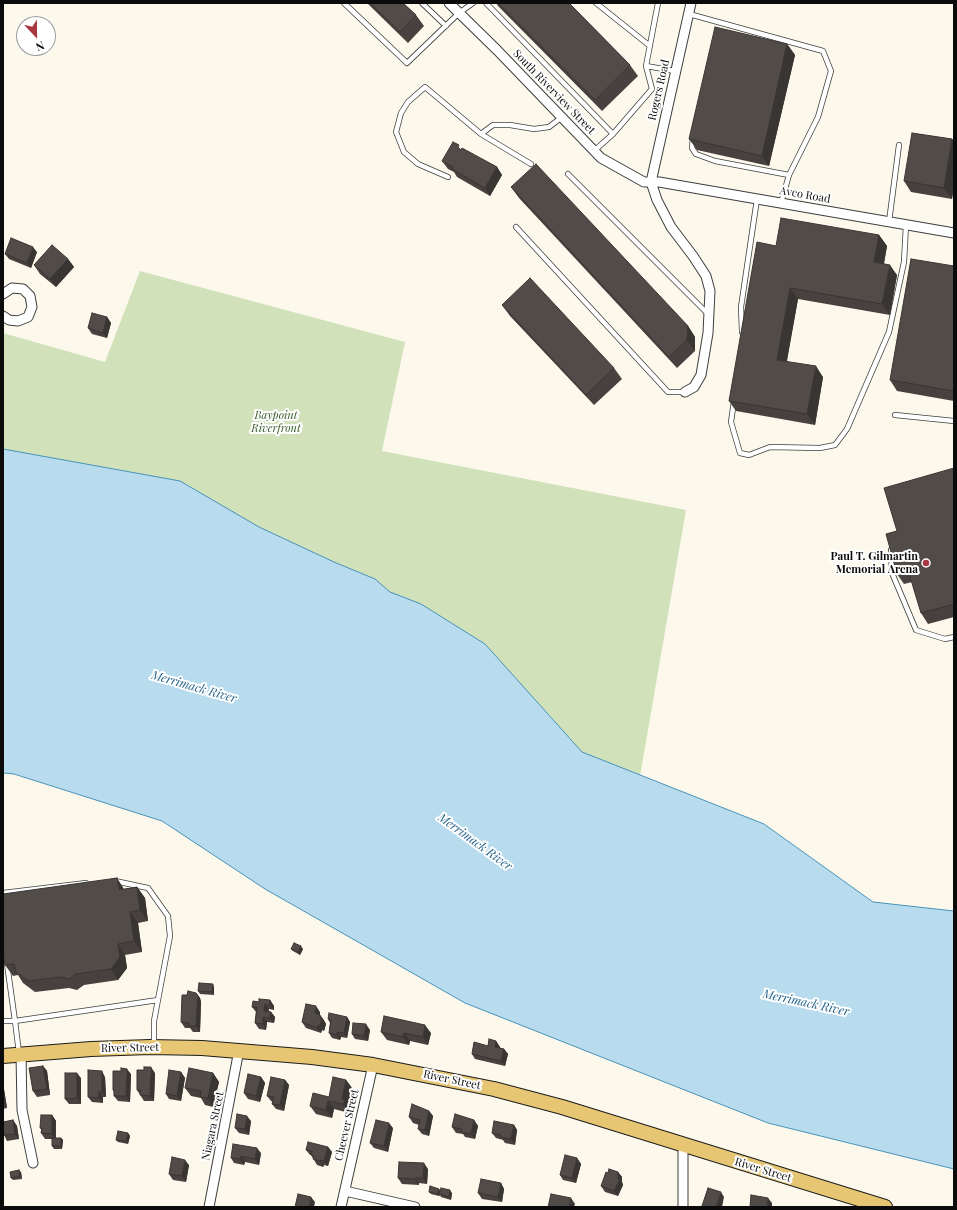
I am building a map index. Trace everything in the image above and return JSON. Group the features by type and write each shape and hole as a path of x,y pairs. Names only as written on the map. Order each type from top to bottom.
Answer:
{"main road":[{"name":"River Street","path":"3,1056 49,1051 154,1047 239,1050 373,1065 494,1089 562,1108 885,1207"}],"street":[{"name":"South Riverview Street","path":"449,3 601,158 644,182 652,182"},
{"name":"Rogers Road","path":"652,182 675,71 692,3"},
{"name":"Avco Road","path":"652,182 954,233"},
{"path":"652,182 657,200 671,227 694,256 706,276 710,291 709,315 701,375 694,387 685,392"},
{"path":"3,294 12,288 23,289 30,296 32,307 28,317 18,322 9,320 3,316"},
{"name":"Niagara Street","path":"209,1207 239,1050"},
{"path":"20,1054 22,1110 33,1163"},
{"name":"Cheever Street","path":"341,1207 373,1065"},
{"path":"683,1146 683,1207"},
{"path":"345,1191 415,1207"}],"lane":[{"path":"344,3 407,63 459,14 473,3"},
{"path":"422,3 446,26"},
{"path":"486,3 613,134"},
{"path":"596,3 650,46"},
{"path":"594,151 613,134 652,89 646,66 658,3"},
{"path":"689,14 823,51 831,71 818,117 789,175 781,204"},
{"path":"719,31 720,23"},
{"path":"646,66 675,71"},
{"path":"448,177 418,164 404,152 396,132 401,113 408,102 425,87 481,134 531,164"},
{"path":"481,134 493,125 510,125 534,129 549,127 562,117"},
{"path":"694,133 692,148 696,154 715,161 789,175"},
{"path":"889,222 899,145"},
{"path":"568,174 709,315"},
{"path":"742,336 741,307 758,199"},
{"path":"735,394 731,422 740,453 749,455 770,447 820,448 835,445 847,429 864,393 889,332 904,262 906,225"},
{"path":"516,227 668,392 685,392"},
{"path":"895,415 954,421"},
{"path":"891,541 892,573 916,630 945,639 954,637"},
{"path":"110,880 148,888 168,916 170,936 154,1021 154,1047"},
{"path":"3,893 94,882"},
{"path":"6,960 20,1054"},
{"path":"3,1021 16,1021 158,1000"}],"green space":[{"name":"Baypoint Riverfront","path":"140,271 405,342 382,451 686,510 638,788 3,463 3,333 105,362"}],"water":[{"name":"Merrimack River","path":"3,449 180,481 259,527 334,562 375,579 390,592 421,604 485,644 582,752 764,824 873,902 954,911 954,1169 768,1123 465,1003 265,889 162,821 14,774 3,773"}],"building":[{"path":"370,3 403,3 416,15 400,32"},
{"path":"498,3 569,3 630,65 595,100"},
{"path":"715,27 787,44 762,156 689,139"},
{"path":"912,133 952,139 944,188 904,181"},
{"path":"453,142 459,145 458,147 461,150 462,148 497,167 485,188 452,169 453,167 442,161"},
{"path":"536,164 688,326 687,340 669,357 511,187"},
{"path":"781,218 879,235 874,262 890,265 882,304 790,288 777,360 816,366 807,414 729,401 757,242 776,246"},
{"path":"11,238 33,247 27,263 5,254"},
{"path":"52,245 68,259 50,279 34,265"},
{"path":"911,259 954,266 954,391 890,380"},
{"path":"530,278 614,368 586,395 502,305"},
{"path":"92,313 107,317 103,333 88,328"},
{"name":"Paul T. Gilmartin Memorial Arena","path":"954,468 954,604 921,613 908,570 897,574 886,534 897,531 884,488"},
{"path":"117,878 119,890 137,887 140,910 130,912 134,941 118,944 120,957 111,969 76,974 69,979 61,977 28,981 16,972 14,964 5,965 3,950 3,894"},
{"path":"294,943 301,946 298,952 291,949"},
{"path":"199,983 213,984 212,992 198,991"},
{"path":"188,991 196,993 198,996 196,1026 189,1026 189,1023 181,1022 182,995 187,995"},
{"path":"259,999 270,1000 270,1005 265,1004 264,1011 271,1012 270,1018 263,1017 263,1024 255,1023 257,1007 252,1007 253,1001 259,1002"},
{"path":"306,1004 316,1006 315,1013 320,1015 320,1018 322,1018 320,1026 318,1025 317,1028 302,1022"},
{"path":"329,1013 347,1017 344,1033 337,1032 337,1035 329,1033 331,1020 328,1019"},
{"path":"384,1016 425,1025 423,1037 404,1033 403,1037 381,1032"},
{"path":"353,1023 366,1024 364,1036 352,1034"},
{"path":"489,1039 496,1041 495,1047 504,1049 501,1061 472,1054 474,1042 488,1046"},
{"path":"43,1066 47,1089 33,1091 29,1068"},
{"path":"144,1067 151,1067 150,1096 140,1095 141,1090 137,1090 137,1070 144,1070"},
{"path":"121,1068 127,1069 126,1096 114,1096 113,1071 121,1071"},
{"path":"189,1068 213,1073 208,1098 200,1097 201,1091 185,1088"},
{"path":"88,1070 102,1071 102,1092 99,1092 99,1098 88,1097"},
{"path":"169,1070 181,1072 177,1096 166,1094"},
{"path":"65,1073 77,1073 77,1098 65,1099"},
{"path":"248,1074 261,1077 256,1096 244,1093"},
{"path":"271,1077 285,1080 280,1105 272,1104 274,1097 267,1096"},
{"path":"333,1077 346,1080 342,1099 345,1100 343,1104 328,1101 326,1110 310,1106 313,1093 329,1097"},
{"path":"412,1104 429,1111 425,1130 418,1129 420,1120 409,1117"},
{"path":"237,1114 247,1116 245,1129 235,1128"},
{"path":"455,1114 474,1120 471,1134 461,1132 462,1129 452,1127"},
{"path":"41,1115 52,1115 52,1134 41,1133"},
{"path":"13,1120 15,1134 4,1135 3,1122"},
{"path":"376,1120 389,1123 384,1146 370,1143"},
{"path":"494,1121 514,1125 511,1139 492,1133"},
{"path":"118,1131 128,1133 126,1141 116,1140"},
{"path":"52,1138 61,1138 61,1146 52,1146"},
{"path":"308,1142 328,1147 324,1161 313,1159 314,1156 311,1155 312,1151 306,1150"},
{"path":"233,1144 257,1148 255,1159 241,1156 240,1159 231,1158"},
{"path":"565,1155 577,1158 572,1178 560,1175"},
{"path":"172,1157 185,1160 182,1176 169,1174"},
{"path":"399,1162 424,1163 423,1178 398,1178"},
{"path":"609,1169 618,1172 618,1179 620,1179 614,1191 601,1186 606,1172 608,1173"},
{"path":"19,1170 20,1176 11,1178 10,1172"},
{"path":"481,1179 501,1183 498,1197 478,1193"},
{"path":"430,1186 439,1189 437,1194 429,1192"},
{"path":"441,1188 450,1190 449,1197 439,1194"},
{"path":"708,1188 721,1192 716,1207 702,1206"},
{"path":"298,1194 311,1197 309,1207 295,1207"},
{"path":"551,1194 571,1198 569,1207 548,1207"},
{"path":"751,1195 768,1198 767,1207 750,1207"}],"place":[{"name":"Paul T. Gilmartin Memorial Arena","path":"926,563"}]}
